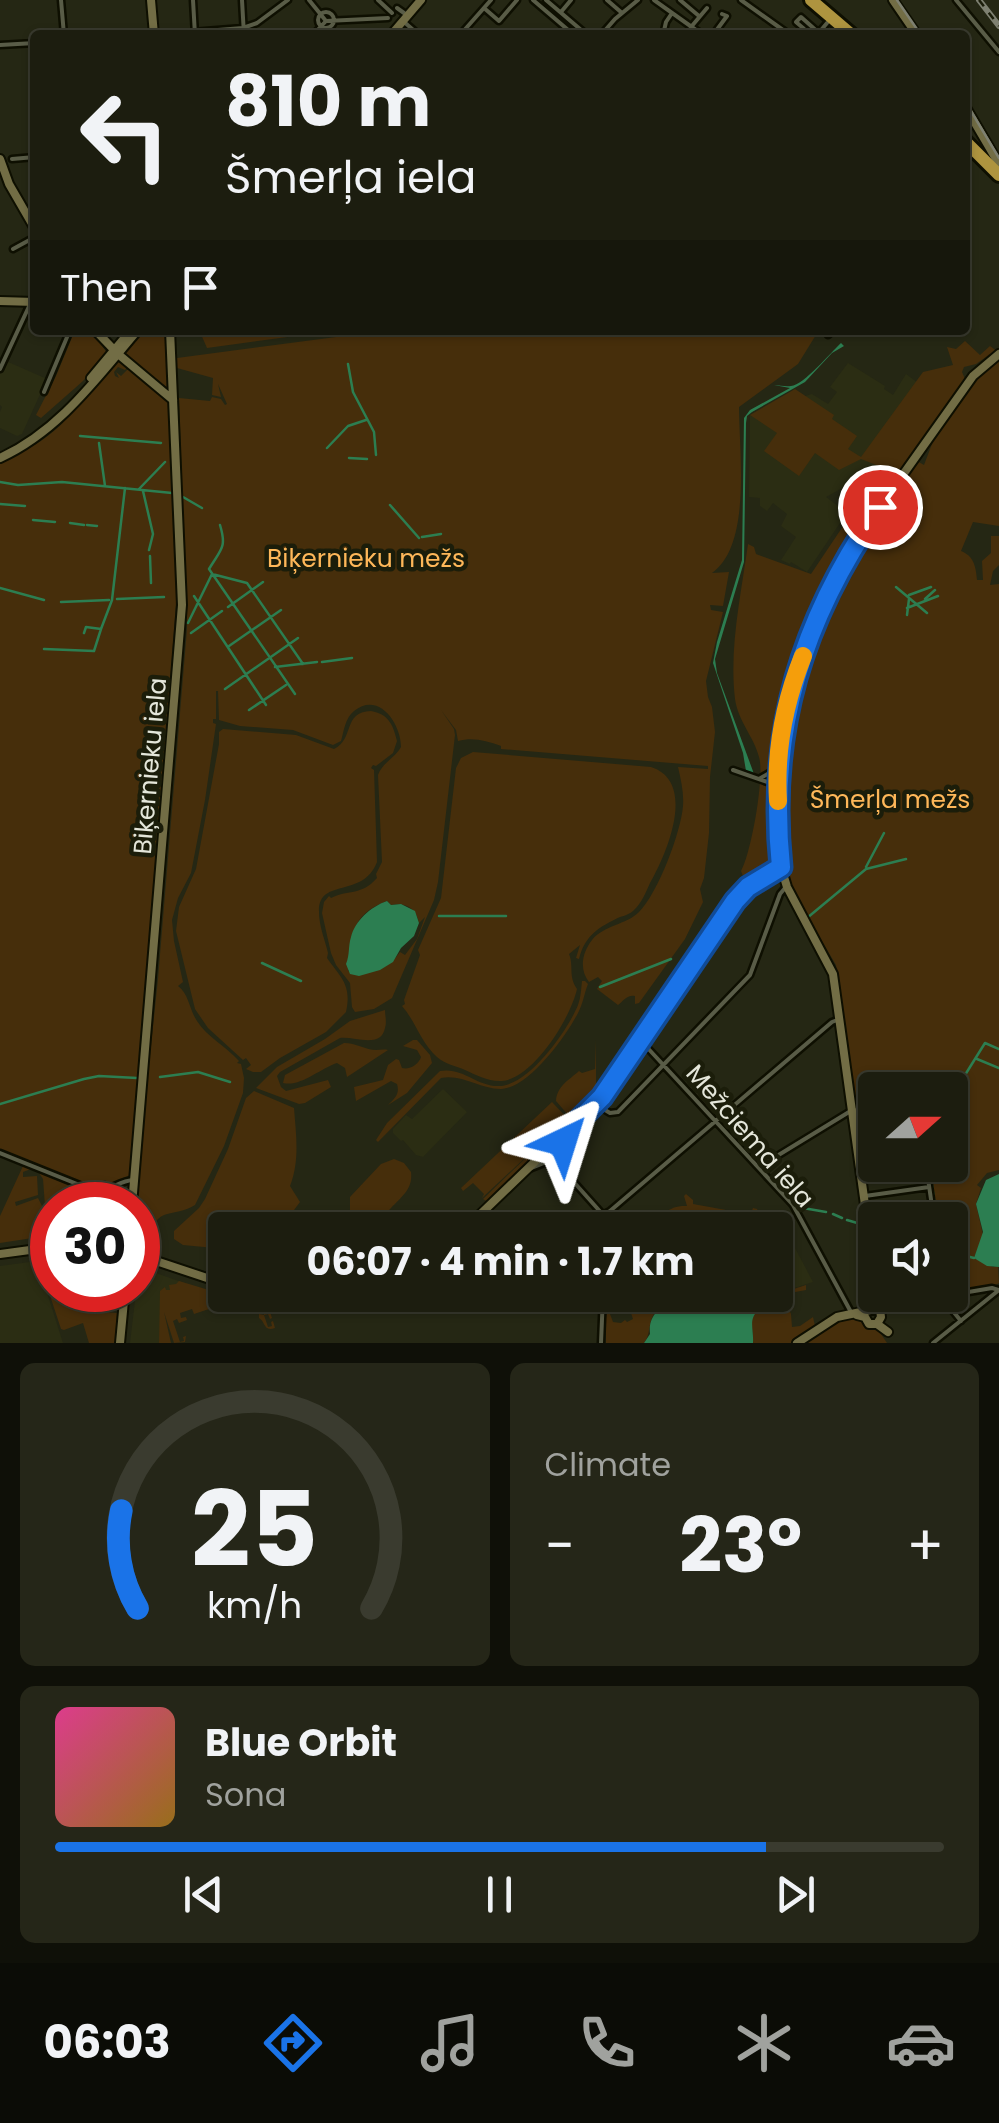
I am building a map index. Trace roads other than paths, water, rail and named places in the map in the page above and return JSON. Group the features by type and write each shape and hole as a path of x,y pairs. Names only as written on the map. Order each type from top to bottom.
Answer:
{"highway":[{"path":"819,4 847,30"},
{"path":"970,142 989,148 999,175"}],"street":[{"path":"61,0 64,30"},
{"path":"151,0 154,30"},
{"path":"193,0 195,30"},
{"path":"242,0 244,28"},
{"path":"224,30 258,22 288,0"},
{"path":"308,0 330,20 396,21 418,0"},
{"path":"378,0 396,21"},
{"path":"396,21 398,0"},
{"path":"464,30 491,0"},
{"path":"484,8 500,21 517,0"},
{"path":"533,0 568,30"},
{"path":"546,0 581,30"},
{"path":"561,13 571,0"},
{"path":"607,0 622,13"},
{"path":"606,30 638,0"},
{"path":"654,0 696,30"},
{"path":"680,0 700,16"},
{"path":"741,0 782,30"},
{"path":"894,0 914,30"},
{"path":"956,0 999,52"},
{"path":"690,30 707,8"},
{"path":"664,30 672,13"},
{"path":"321,14 321,26"},
{"path":"716,30 726,16 722,14"},
{"path":"804,30 796,22 800,17 814,30"},
{"path":"317,30 330,20"},
{"path":"822,30 828,23"},
{"path":"0,45 30,43"},
{"path":"970,115 999,164"},
{"path":"12,159 30,157"},
{"path":"0,159 5,186 30,222"},
{"path":"13,249 30,240"},
{"path":"0,301 30,302"},
{"path":"0,370 30,308"},
{"path":"44,392 68,335"},
{"path":"100,335 173,400"},
{"path":"0,456 21,448 58,421 130,335"},
{"name":"Biķernieku iela","path":"134,1180 182,605 170,335"},
{"path":"865,1202 835,982 830,965 786,886 781,867 778,768 793,680 838,575 858,538 970,381 999,354"},
{"path":"758,779 778,768"},
{"path":"733,770 777,785"},
{"path":"483,1212 596,1104 735,901 748,887 781,867"},
{"path":"596,1104 616,1113 750,975 786,886"},
{"path":"608,1212 840,1019"},
{"name":"Mežciema iela","path":"641,1040 796,1208 852,1314"},
{"path":"758,1167 858,1109"},
{"path":"558,1164 562,1137"},
{"path":"546,1152 600,1212"},
{"path":"0,1153 97,1192 124,1180 134,1180"},
{"path":"528,1169 544,1163 558,1164"},
{"path":"928,1182 931,1202"},
{"path":"864,1196 929,1187"},
{"path":"0,1254 30,1250"},
{"path":"160,1262 208,1278"},
{"path":"968,1292 999,1290"},
{"path":"933,1343 999,1290"},
{"path":"120,1343 123,1312"},
{"path":"601,1343 603,1312"},
{"path":"797,1343 840,1316 884,1312"},
{"path":"955,1312 961,1321"},
{"path":"876,1314 891,1336"}],"waterway":[{"path":"348,364 353,392 374,432 376,455"},
{"path":"327,448 348,426 366,420"},
{"path":"80,436 161,443"},
{"path":"99,443 105,486"},
{"path":"349,458 367,459"},
{"path":"139,489 165,462"},
{"path":"0,482 62,482 172,493"},
{"path":"101,629 112,600 125,488"},
{"path":"143,491 153,534 149,550"},
{"path":"183,497 202,508"},
{"path":"0,504 25,506"},
{"path":"390,505 419,538"},
{"path":"33,520 55,522"},
{"path":"70,523 84,525"},
{"path":"87,525 97,526"},
{"path":"220,525 223,544 209,569 295,694"},
{"path":"422,537 441,534"},
{"path":"150,556 151,583"},
{"path":"188,623 212,574 247,583 303,664"},
{"path":"228,607 263,582"},
{"path":"896,587 927,613"},
{"path":"909,595 931,587"},
{"path":"0,588 44,600"},
{"path":"925,599 935,590"},
{"path":"194,596 266,705"},
{"path":"907,608 938,596"},
{"path":"117,599 164,597"},
{"path":"907,615 909,599"},
{"path":"61,602 109,600"},
{"path":"229,646 281,610"},
{"path":"191,633 222,611"},
{"path":"44,649 94,651 101,629 86,627 84,633"},
{"path":"225,689 298,638"},
{"path":"322,662 352,658"},
{"path":"275,667 317,662"},
{"path":"249,710 286,685"},
{"path":"866,867 884,833"},
{"path":"807,918 866,869 906,859"},
{"path":"439,916 506,916"},
{"path":"600,987 671,959"},
{"path":"262,963 301,981"},
{"path":"967,1072 985,1043 999,1049"},
{"path":"977,1059 999,1068"},
{"path":"160,1077 198,1072 230,1082"},
{"path":"0,1104 99,1076 137,1078"},
{"path":"931,1182 934,1202"},
{"path":"803,1208 826,1212"},
{"path":"833,1214 842,1218"},
{"path":"847,1220 858,1223"},
{"path":"968,1256 974,1258"}],"tram line":[{"path":"897,0 918,30"},
{"path":"970,109 999,158"}],"railway":[{"path":"979,0 999,26"}],"park label":[{"name":"Biķernieku mežs","path":"366,558"},
{"name":"Šmerļa mežs","path":"890,799"}]}
